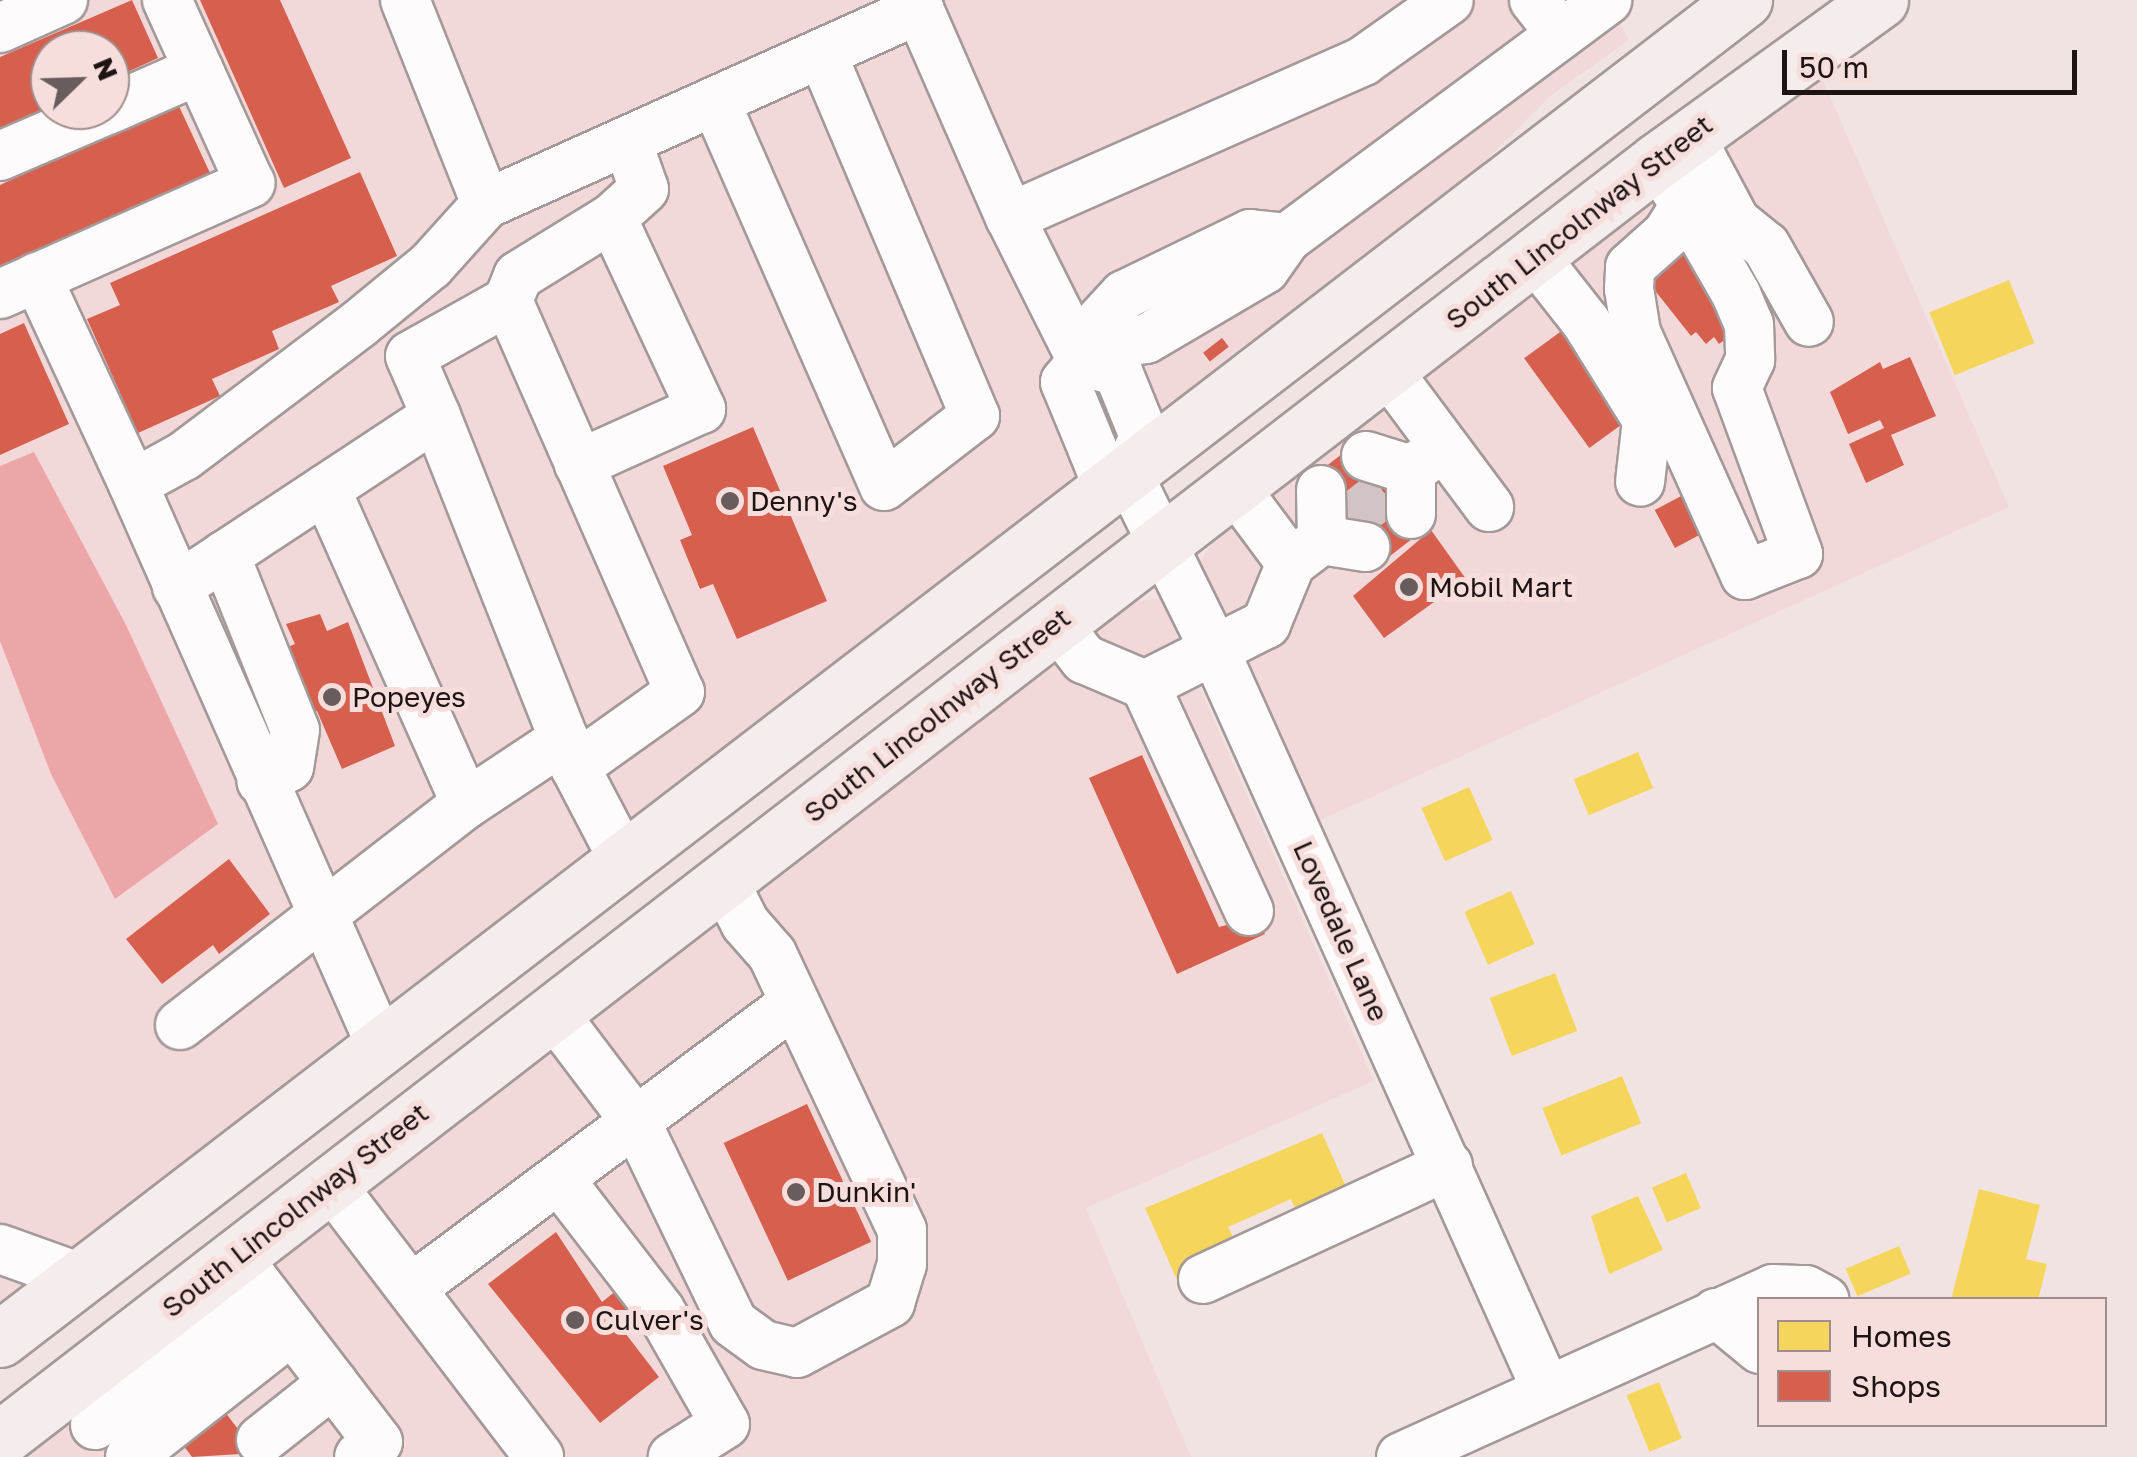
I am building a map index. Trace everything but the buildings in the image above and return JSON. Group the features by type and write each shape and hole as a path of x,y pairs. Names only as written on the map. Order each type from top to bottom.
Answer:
{"main road":[{"path":"0,1340 1744,0"},
{"name":"South Lincolnway Street","path":"13,1439 264,1293 329,1182 1534,256 1677,167 1880,0"}],"street":[{"path":"0,28 63,0"},
{"path":"167,0 250,183 19,285 133,484 321,918 381,1046"},
{"path":"405,0 486,204"},
{"path":"1010,217 1363,60 1449,0"},
{"path":"1079,354 1124,295 1250,234 1286,238 1547,17 1608,0"},
{"path":"133,484 184,456 360,324 431,265 486,204 822,52 917,4 1010,217 1079,354 1118,372 1144,436 1128,474"},
{"path":"715,100 884,486 975,416 822,52"},
{"path":"130,100 199,70"},
{"path":"0,156 60,130"},
{"path":"623,859 570,753 410,356 508,301 518,276 612,218 644,189 627,140"},
{"path":"1677,167 1748,324 1750,360 1737,388 1798,554 1744,575 1636,332 1629,290 1630,268 1667,234 1677,167"},
{"path":"1677,167 1766,246 1810,322"},
{"path":"580,464 701,408 612,218"},
{"path":"1534,256 1586,322 1647,420 1640,482"},
{"path":"180,1025 466,804 570,753 680,692 508,301"},
{"path":"1387,370 1405,475 1489,507"},
{"path":"177,586 436,416"},
{"name":"Lovedale Lane","path":"1128,474 1214,651 1547,1391"},
{"path":"326,488 466,804"},
{"path":"1145,685 1266,624 1329,532 1236,488"},
{"path":"225,555 294,730 289,767 261,781"},
{"path":"1056,623 1084,658 1145,685 1249,911"},
{"path":"552,1011 636,1122 733,1323 762,1345 797,1353 890,1303 902,1264 902,1230 772,954 745,923 724,881"},
{"path":"412,1288 795,1003"},
{"path":"1203,1279 1448,1166"},
{"path":"559,1179 660,1310 725,1424 673,1457"},
{"path":"329,1182 539,1457"},
{"path":"0,1249 78,1277"},
{"path":"1761,1297 1789,1287 1817,1297"},
{"path":"264,1293 378,1442 359,1457"},
{"path":"95,1425 264,1293"},
{"path":"130,1457 264,1293"},
{"path":"1401,1457 1716,1313 1757,1298"},
{"path":"1716,1313 1757,1347"},
{"path":"261,1440 333,1383"}],"shaded area":[{"path":"0,0 1609,0 1629,40 1550,96 1464,183 0,1312"},
{"path":"1819,71 2009,507 1312,824 1194,571 1228,519"},
{"path":"34,452 126,625 218,824 115,899 51,774 0,641 0,466"},
{"path":"1160,598 1374,1081 1086,1208 1191,1457 14,1457 1121,604"}],"tunnel":[{"path":"1346,522 1391,487"}],"place":[{"name":"Denny's","path":"730,501"},
{"name":"Mobil Mart","path":"1409,587"},
{"name":"Popeyes","path":"332,697"},
{"name":"Dunkin'","path":"796,1192"},
{"name":"Culver's","path":"575,1320"}]}
